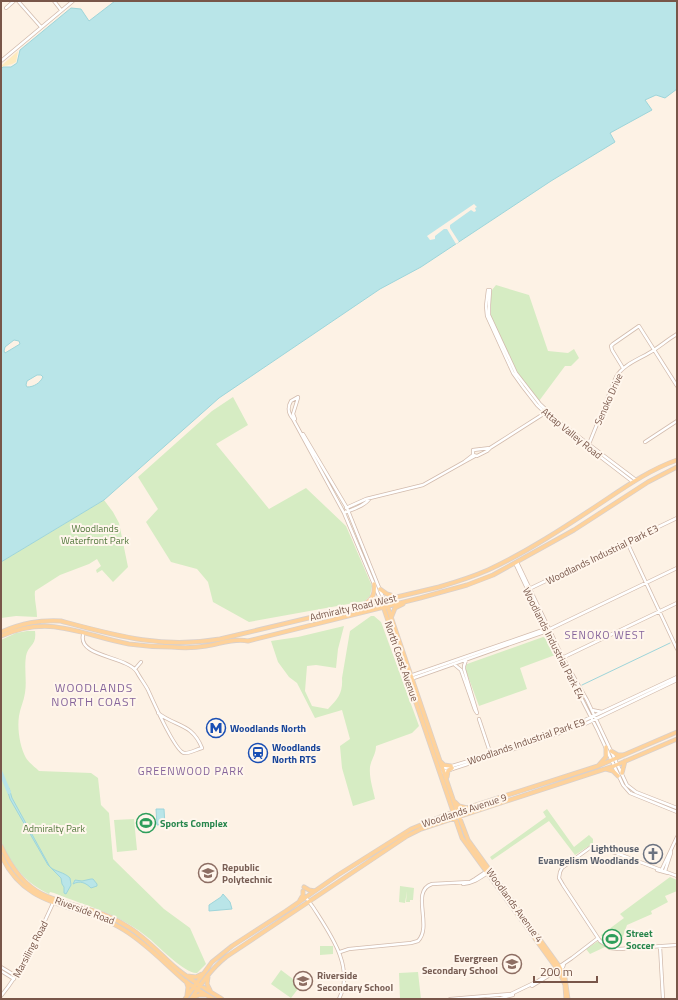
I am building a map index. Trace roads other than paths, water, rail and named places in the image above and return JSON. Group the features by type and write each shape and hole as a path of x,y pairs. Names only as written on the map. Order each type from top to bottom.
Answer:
{"main road":[{"name":"Admiralty Road West","path":"1,636 16,630 37,626 59,626 80,629 88,628 146,641 174,643 216,639 399,597 464,579 489,569 536,544 635,481 677,460"},
{"name":"Admiralty Road West","path":"84,634 129,644 186,648 205,646 239,639 248,641 467,585 493,575 516,563 605,510 648,482 677,467"},
{"path":"549,536 549,540 553,541"},
{"path":"536,544 540,545 540,549"},
{"path":"365,605 374,595 374,584"},
{"path":"380,589 386,594 399,597"},
{"name":"North Coast Avenue","path":"383,601 391,618 405,657 410,678 456,814"},
{"path":"391,618 395,608 408,601"},
{"name":"North Coast Avenue","path":"385,607 386,616 440,761 452,801"},
{"path":"370,610 381,611 386,616"},
{"name":"Admiralty Road West","path":"1,632 28,623 40,621 61,621 80,629"},
{"path":"295,621 292,622 292,627 298,628"},
{"path":"277,625 287,624 289,626 287,631"},
{"path":"80,629 84,634 88,628"},
{"name":"Woodlands Avenue 9","path":"614,763 625,755 677,732"},
{"name":"Woodlands Avenue 9","path":"197,986 203,973 212,962 232,946 411,829 445,815 470,812 625,760 677,739"},
{"path":"606,747 606,757 600,768 611,769 620,775 625,760"},
{"path":"612,751 618,755 625,755"},
{"path":"440,761 444,765 452,767 448,771 446,778"},
{"name":"Woodlands Avenue 9","path":"197,986 216,965 226,957 407,836 443,821 470,807 600,768"},
{"path":"445,815 452,801 459,806 470,807"},
{"path":"443,821 452,821 460,825 470,812"},
{"name":"Woodlands Avenue 4","path":"456,814 468,840 488,871 559,968 567,985 567,999"},
{"name":"Riverside Road","path":"1,846 9,862 26,882 42,894 54,901 92,915 123,929 186,981 197,986"},
{"name":"Riverside Road","path":"1,855 13,875 40,897 94,911 125,925 144,939 197,986"},
{"path":"366,857 370,857 371,861"},
{"path":"340,874 339,878 344,879"},
{"path":"293,906 301,898 304,888 315,891"},
{"path":"186,976 196,977 203,973"},
{"path":"208,974 207,984 213,999"},
{"path":"186,981 189,990 188,998"},
{"path":"188,998 197,986 222,999"},
{"path":"188,998 210,994"}],"street":[{"path":"6,8 14,1"},
{"path":"18,1 41,27"},
{"path":"54,1 61,10"},
{"path":"1,61 73,1"},
{"name":"Attap Valley Road","path":"489,290 486,306 487,316 513,373 549,417 588,445"},
{"path":"623,368 611,346 639,326 677,386"},
{"name":"Senoko Drive","path":"588,445 616,377 623,368 650,353 677,334"},
{"name":"North Coast Avenue","path":"298,397 294,410 294,417 347,510 380,589 383,601 374,584 343,511 289,413 289,404 293,399 298,397"},
{"path":"347,510 370,498 423,485 474,456 487,451 546,412"},
{"name":"Attap Valley Road","path":"546,412 635,481"},
{"path":"538,417 549,417"},
{"path":"645,442 677,421"},
{"path":"474,456 472,451 476,449 490,448"},
{"path":"343,511 361,505 370,498"},
{"name":"Woodlands Industrial Park E3","path":"528,590 677,518"},
{"path":"626,542 677,649"},
{"name":"Woodlands Industrial Park E4","path":"516,563 587,709 599,726 612,751 614,763"},
{"path":"410,678 467,660 548,630 677,568"},
{"path":"562,658 677,603"},
{"path":"410,678 548,630"},
{"path":"84,634 84,643 89,649 96,653 122,661 135,669 158,713 181,752 187,753 202,748 195,734 180,724 169,721 158,713"},
{"name":"Woodlands Industrial Park E4","path":"562,658 591,709 597,729 614,763"},
{"path":"454,664 461,670 477,713 464,669 467,660"},
{"path":"135,669 141,662"},
{"name":"Woodlands Industrial Park E9","path":"442,771 584,723 603,712 677,678"},
{"name":"Woodlands Industrial Park E9","path":"594,718 607,714 677,678"},
{"path":"587,709 587,716 584,723 590,724 597,729"},
{"path":"591,709 594,711 603,712"},
{"path":"599,726 600,720 607,714"},
{"path":"479,719 491,754"},
{"name":"Woodlands Industrial Park E9","path":"452,767 517,748 561,731"},
{"path":"614,763 620,775 632,790 677,808"},
{"path":"620,775 623,785 630,793 677,812"},
{"path":"662,870 677,837"},
{"path":"677,876 600,848 591,847 565,866 559,875 561,882 598,938 612,949 677,945"},
{"path":"666,872 671,850"},
{"path":"340,952 349,948 415,943 424,933 422,894 427,886 432,884 470,882 488,871"},
{"path":"307,896 340,952 344,989 339,999"},
{"name":"Marsiling Road","path":"1,996 15,978 29,954 54,901"},
{"path":"487,999 507,997 526,989 559,968 598,938"},
{"path":"660,946 663,999"},
{"path":"1,967 15,978"},
{"path":"450,999 512,994 538,981 559,968"},
{"path":"1,970 15,978"}],"water":[{"path":"115,1 677,1 677,89 665,98 656,95 645,100 652,110 610,133 615,142 551,181 421,267 380,289 219,398 104,500 1,562 1,69 3,67 11,67 17,63 20,50 71,8 81,9 89,21","holes":["14,340 19,341 20,344 5,353 5,347","37,375 41,375 43,377 36,384 27,387 27,381"]},
{"path":"9,788 12,798 50,867 10,799 7,789"},
{"path":"156,809 164,809 165,825 157,825"},
{"path":"50,867 70,878 71,885 66,894 64,893 61,878"},
{"path":"93,879 97,886 91,888 83,883 78,882 73,884 75,880 82,881"},
{"path":"223,894 230,902 232,909 209,911 209,905"}],"waterway":[{"path":"582,685 670,643"},
{"path":"1,773 9,792"}],"place":[{"name":"Woodlands North","path":"216,728"},
{"name":"Woodlands North RTS","path":"258,753"},
{"name":"Sports Complex","path":"146,823"},
{"name":"Lighthouse Evangelism Woodlands","path":"653,854"},
{"name":"Republic Polytechnic","path":"208,873"},
{"name":"Street Soccer","path":"612,939"},
{"name":"Evergreen Secondary School","path":"512,964"},
{"name":"Riverside Secondary School","path":"303,981"}],"district":[{"name":"SENOKO WEST","path":"605,635"},
{"name":"WOODLANDS NORTH COAST","path":"94,695"},
{"name":"GREENWOOD PARK","path":"191,771"}],"park label":[{"name":"Woodlands Waterfront Park","path":"95,534"},
{"name":"Admiralty Park","path":"54,828"}]}
